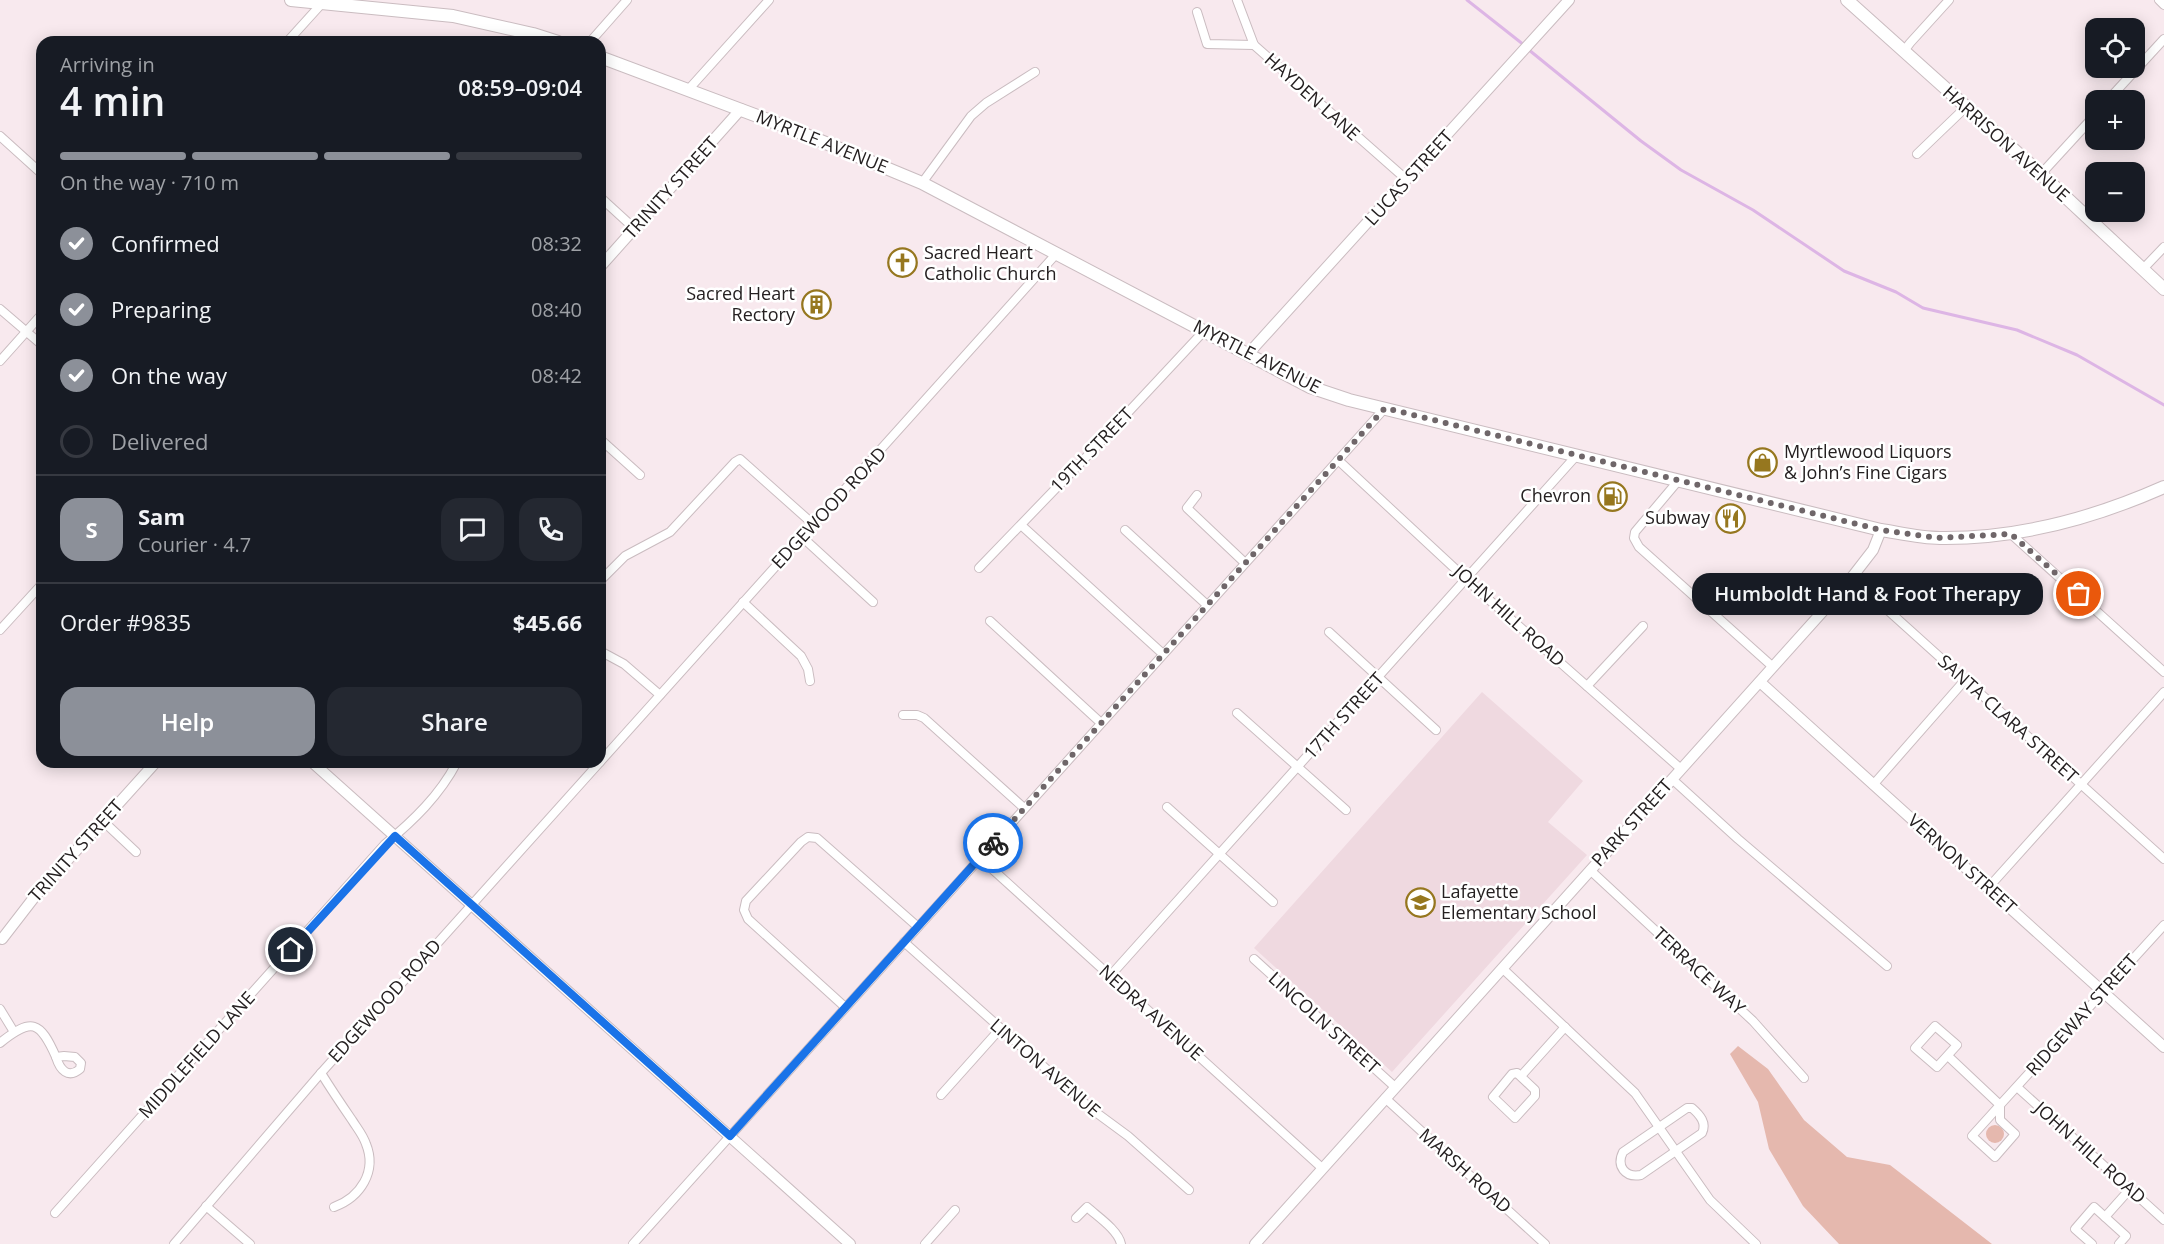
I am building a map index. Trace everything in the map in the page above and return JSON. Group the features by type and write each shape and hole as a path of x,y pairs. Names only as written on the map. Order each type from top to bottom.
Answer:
{"main road":[{"path":"291,0 453,16 523,36"},
{"name":"HARRISON AVENUE","path":"1847,0 2041,174 2164,289"},
{"name":"MYRTLE AVENUE","path":"606,59 741,109 922,183 1310,387 1349,400 1881,530 1937,538 2011,534 2098,512 2164,487"}],"street":[{"path":"595,36 627,0"},
{"path":"688,90 769,0"},
{"name":"HAYDEN LANE","path":"1237,0 1254,45 1407,180"},
{"name":"LUCAS STREET","path":"1248,354 1569,0"},
{"path":"1904,51 1949,0"},
{"path":"2159,0 2164,5"},
{"path":"292,36 323,2"},
{"path":"1197,12 1207,44 1254,45"},
{"path":"2117,90 2164,39"},
{"path":"922,183 970,116 1035,72"},
{"path":"1917,154 1966,107"},
{"name":"TRINITY STREET","path":"606,260 741,109"},
{"path":"2041,174 2085,126"},
{"path":"0,136 36,169"},
{"path":"606,203 634,229"},
{"path":"2142,270 2164,247"},
{"name":"EDGEWOOD ROAD","path":"606,755 1057,254"},
{"path":"0,309 36,340"},
{"path":"0,361 36,321"},
{"name":"19TH STREET","path":"980,568 1204,331"},
{"path":"633,1244 1385,408"},
{"path":"606,444 640,475"},
{"name":"17TH STREET","path":"1110,975 1576,456"},
{"path":"606,575 626,556 670,532 740,459 813,524"},
{"name":"JOHN HILL ROAD","path":"1338,460 1467,579 1681,769"},
{"path":"1678,481 1635,531 1634,538 1639,547 1773,667"},
{"path":"1197,495 1187,508 1245,563"},
{"path":"1020,525 1163,654"},
{"path":"1125,530 1207,604"},
{"name":"PARK STREET","path":"1254,1244 1852,578 1873,550 1881,530"},
{"path":"2011,534 2164,672"},
{"path":"801,536 873,602"},
{"name":"SANTA CLARA STREET","path":"1852,578 2164,859"},
{"path":"0,630 36,591"},
{"path":"743,602 801,656 808,669 810,681"},
{"path":"990,621 1101,723"},
{"path":"1587,686 1643,626"},
{"path":"1329,632 1436,730"},
{"path":"606,654 624,664 660,695"},
{"path":"1873,784 1965,680"},
{"name":"VERNON STREET","path":"1760,682 2164,1047"},
{"path":"1988,888 2164,692"},
{"path":"1237,713 1346,810"},
{"path":"903,715 917,715 924,718 1024,808"},
{"name":"TRINITY STREET","path":"1,941 23,910 151,768"},
{"path":"319,768 849,1244"},
{"name":"MIDDLEFIELD LANE","path":"55,1213 395,836 435,795 453,768"},
{"name":"EDGEWOOD ROAD","path":"174,1244 321,1073 595,768"},
{"path":"1672,779 1738,839 1887,966"},
{"path":"1167,807 1273,902"},
{"path":"103,821 136,852"},
{"path":"845,1007 748,919 744,910 746,900 801,842 808,837 817,838 918,927"},
{"name":"NEDRA AVENUE","path":"980,858 1322,1168"},
{"name":"TERRACE WAY","path":"1590,870 1753,1021 1804,1078"},
{"name":"RIDGEWAY STREET","path":"2000,1105 2000,1120 2015,1134 1995,1156 1972,1136 2000,1105 2104,992 2164,925"},
{"name":"LINTON AVENUE","path":"904,942 1090,1108 1128,1136 1189,1190"},
{"name":"LINCOLN STREET","path":"1254,959 1395,1087"},
{"path":"1502,968 1635,1093 1710,1200 1756,1244"},
{"path":"0,1009 14,1032"},
{"path":"0,1043 14,1032 30,1026 39,1028 47,1037 56,1057"},
{"path":"1935,1026 1957,1046 1948,1056 1937,1067 1915,1048 1935,1026"},
{"path":"1521,1076 1565,1027"},
{"path":"941,1095 1000,1029"},
{"path":"1948,1056 2000,1105"},
{"path":"321,1073 364,1139 370,1161 366,1180 358,1192 347,1201 334,1207"},
{"path":"1517,1073 1521,1076 1535,1090 1535,1095 1515,1118 1493,1097 1512,1074 1517,1073"},
{"name":"JOHN HILL ROAD","path":"2017,1087 2164,1220"},
{"name":"MARSH ROAD","path":"1386,1098 1545,1244"},
{"path":"1687,1108 1692,1108 1704,1122 1705,1128 1702,1133 1676,1152 1641,1175 1633,1177 1621,1167 1620,1159 1623,1152 1687,1108"},
{"path":"2105,1217 2130,1190"},
{"path":"206,1206 250,1244"},
{"path":"1076,1218 1087,1207 1115,1233 1121,1244"},
{"path":"2092,1244 2075,1229 2094,1207 2126,1236 2119,1244"},
{"path":"925,1244 955,1210"}],"shaded area":[{"name":"Lafayette Elementary School","path":"1482,692 1583,781 1548,822 1587,855 1392,1072 1254,948"},
{"path":"1738,1046 1768,1069 1804,1120 1847,1157 1890,1165 1992,1244 1839,1244 1803,1206 1769,1149 1758,1102 1730,1054"},
{"path":"1991,1125 1999,1125 2004,1130 2002,1141 1991,1143 1986,1138 1986,1130"}],"waterway":[{"path":"1467,0 1524,45"},
{"path":"1529,50 1641,141 1681,170 1753,210 1844,271 1896,292 1923,308 2017,330 2077,355 2164,405"}],"way so far":[{"path":"993,843 1385,408 1881,530 1937,538 2011,534 2079,594"}],"place":[{"name":"Sacred Heart Catholic Church","path":"903,263"},
{"name":"Sacred Heart Rectory","path":"816,304"},
{"name":"Myrtlewood Liquors & John’s Fine Cigars","path":"1763,462"},
{"name":"Chevron","path":"1612,496"},
{"name":"Subway","path":"1731,518"},
{"name":"Humboldt Hand & Foot Therapy","path":"2079,594"},
{"name":"Lafayette Elementary School","path":"1420,902"}],"route":[{"path":"291,950 385,844 395,836 730,1136 993,843"}]}
